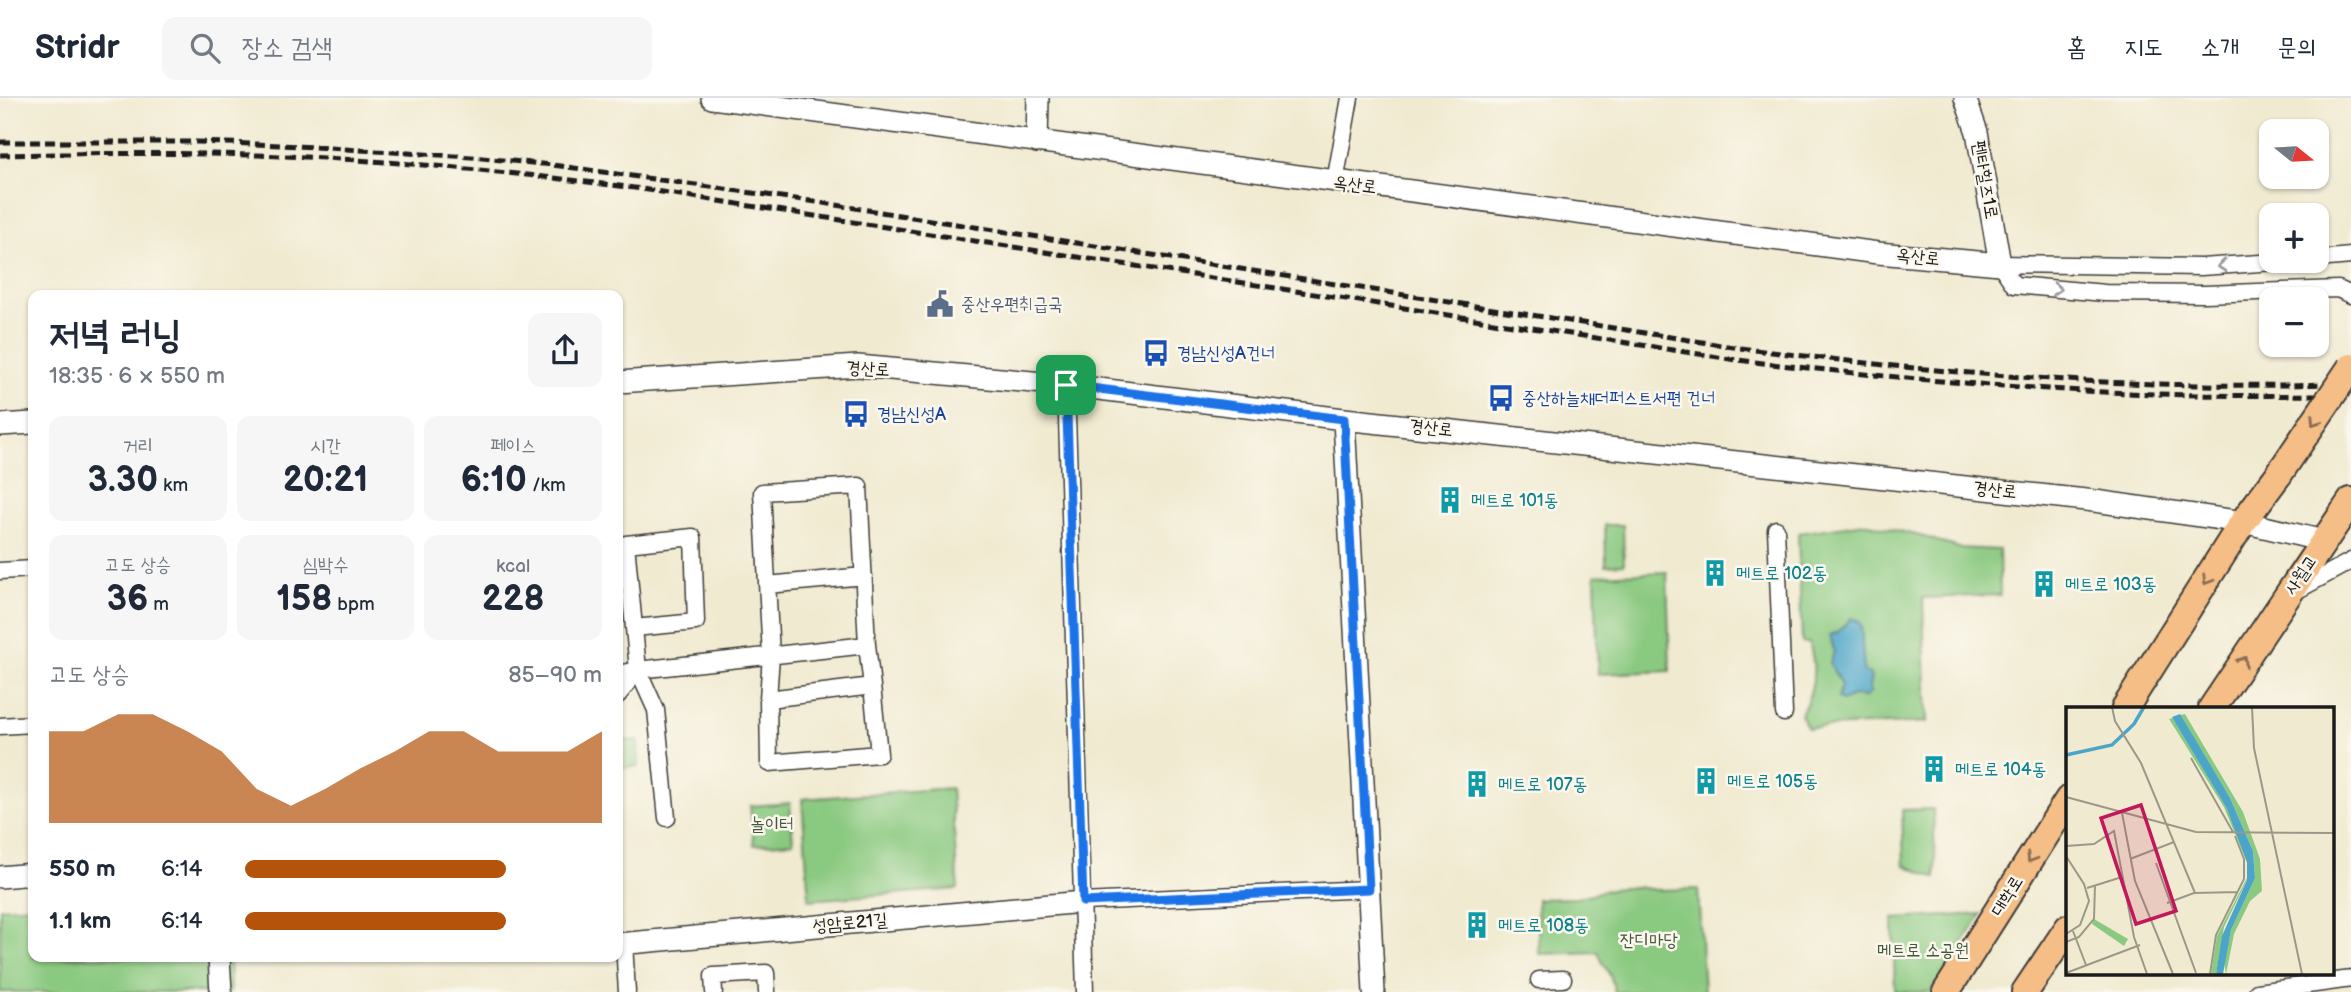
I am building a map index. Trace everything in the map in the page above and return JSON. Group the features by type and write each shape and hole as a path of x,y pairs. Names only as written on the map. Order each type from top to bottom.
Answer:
{"main road":[{"path":"2127,707 2243,522 2351,367"},
{"name":"사월교","path":"2281,605 2351,501"},
{"path":"2213,707 2281,605"},
{"name":"대학로","path":"1946,992 2066,802"},
{"path":"2025,992 2066,930"}],"street":[{"name":"옥산로","path":"712,98 1915,257 2000,264"},
{"path":"1037,142 1038,98"},
{"path":"1335,182 1350,98"},
{"name":"펜타힐즈1로","path":"1965,98 1977,132 2000,264"},
{"path":"2329,258 2351,256"},
{"path":"2000,264 2201,267 2259,263"},
{"path":"2000,264 2014,285 2092,292 2205,294 2338,289 2351,295"},
{"name":"경산로","path":"623,382 858,366 1066,385 1344,419 2095,501 2243,522 2324,541"},
{"path":"1066,385 1085,992"},
{"path":"1344,419 1374,992"},
{"path":"0,425 28,423"},
{"path":"859,486 864,576 867,645 880,754 769,763 768,698 771,655 762,492 859,486"},
{"path":"1776,529 1784,713"},
{"path":"634,628 696,622 693,537 626,544 634,628 638,670 656,710 667,818"},
{"path":"2281,605 2351,561"},
{"path":"0,571 28,569"},
{"path":"767,584 864,576"},
{"path":"623,673 867,645"},
{"path":"623,689 638,670"},
{"path":"768,698 872,686"},
{"path":"0,726 28,724"},
{"path":"0,877 28,874"},
{"path":"1083,902 1369,889"},
{"name":"성암로21길","path":"623,944 1083,902"},
{"path":"219,962 221,992"},
{"path":"623,962 626,992"},
{"path":"714,992 713,976 766,973 767,992"},
{"path":"1539,980 1563,979"},
{"path":"2257,992 2351,979"}],"green space":[{"path":"1865,523 1959,548 1999,550 2000,595 1923,598 1927,722 1808,728 1800,715 1811,689 1813,662 1809,643 1802,643 1798,533"},
{"path":"1605,525 1623,525 1624,564 1606,565"},
{"path":"1667,572 1670,671 1598,674 1595,575"},
{"path":"638,740 639,766 623,768 623,741"},
{"path":"951,788 958,889 809,900 802,799"},
{"name":"놀이터","path":"790,803 793,842 754,845 750,806"},
{"path":"1933,809 1936,878 1904,865 1902,810"},
{"name":"잔디마당","path":"1637,887 1657,890 1698,889 1704,992 1614,992 1610,976 1598,952 1539,954 1537,899 1576,898 1611,889"},
{"path":"28,906 28,962 229,962 230,992 0,992 0,908"},
{"name":"메트로 소공원","path":"1982,914 1931,992 1895,992 1893,919"}],"water":[{"path":"1851,618 1859,621 1861,625 1864,673 1869,673 1871,678 1871,691 1866,697 1853,696 1842,701 1838,698 1841,685 1830,664 1834,651 1830,635 1838,632"}],"railway":[{"path":"0,142 282,145 553,165 817,202 1740,348 1892,366 2045,379 2198,385 2351,383"},
{"path":"0,155 122,153 284,156 483,170 642,189 1737,360 2043,389 2197,395 2351,394"}],"place":[{"name":"중산우편취급국","path":"940,304"},
{"name":"경남신성A건너","path":"1156,353"},
{"name":"중산하늘채더퍼스트서편 건너","path":"1501,398"},
{"name":"경남신성A","path":"856,414"},
{"name":"메트로 101동","path":"1450,500"},
{"name":"메트로 102동","path":"1715,573"},
{"name":"메트로 103동","path":"2044,584"},
{"name":"메트로 104동","path":"1934,769"},
{"name":"메트로 105동","path":"1706,781"},
{"name":"메트로 107동","path":"1477,784"},
{"name":"메트로 108동","path":"1477,925"}],"route":[{"path":"1066,385 1344,419 1369,889 1083,902 1066,385"}]}
